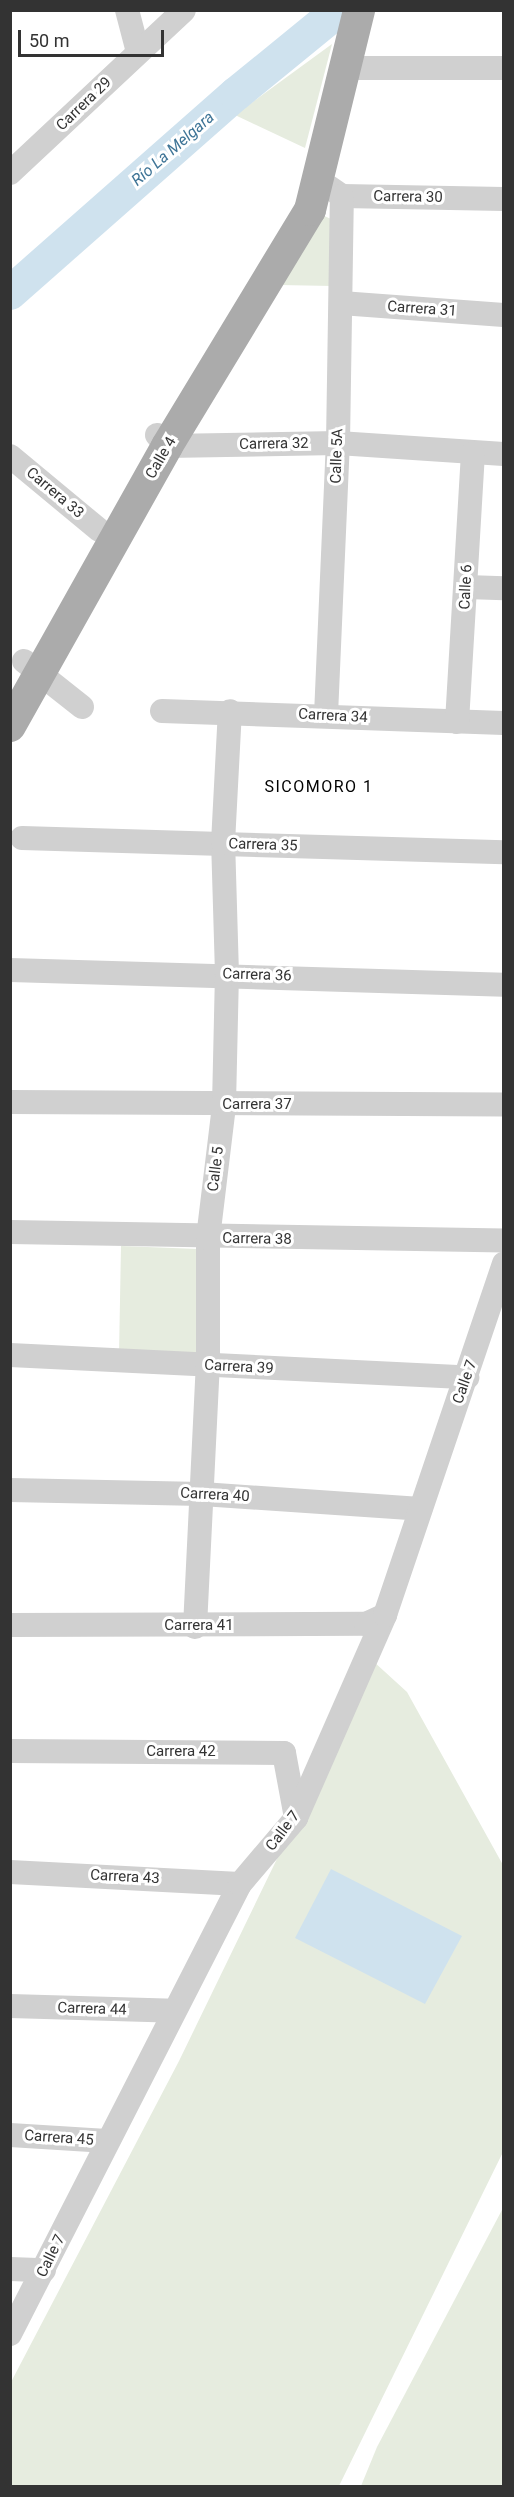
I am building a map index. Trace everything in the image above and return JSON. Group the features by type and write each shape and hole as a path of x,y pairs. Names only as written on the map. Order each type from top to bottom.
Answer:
{"main road":[{"name":"Calle 4","path":"11,725 25,673 99,530 162,441 325,189 357,23"},
{"name":"Calle 4","path":"25,673 162,441"}],"street":[{"path":"127,10 138,51"},
{"name":"Carrera 29","path":"10,173 184,10"},
{"path":"348,68 504,68"},
{"name":"Carrera 30","path":"325,189 504,200"},
{"name":"Calle 5A","path":"325,189 341,303 338,443 326,715"},
{"name":"Carrera 31","path":"341,303 504,315"},
{"name":"Carrera 32","path":"162,441 338,443 504,454"},
{"name":"Calle 6","path":"457,722 473,453"},
{"name":"Carrera 33","path":"14,465 99,530"},
{"path":"466,586 504,588"},
{"path":"25,673 82,707"},
{"name":"Carrera 34","path":"162,711 230,711 504,723"},
{"name":"Calle 5","path":"195,1627 208,1365 208,1238 224,1105 227,974 223,843 230,711"},
{"name":"Carrera 35","path":"22,838 504,852"},
{"name":"Carrera 36","path":"10,970 227,974 504,985"},
{"name":"Carrera 37","path":"10,1102 504,1105"},
{"name":"Carrera 38","path":"10,1232 208,1238 504,1241"},
{"name":"Calle 7","path":"10,2334 240,1884 296,1818 385,1615 504,1264"},
{"name":"Carrera 39","path":"10,1355 467,1377"},
{"name":"Carrera 40","path":"10,1490 202,1494 420,1509"},
{"name":"Carrera 41","path":"10,1625 195,1627 366,1624 385,1615"},
{"name":"Carrera 42","path":"10,1751 284,1753 296,1818"},
{"name":"Carrera 43","path":"10,1872 240,1884"},
{"name":"Carrera 44","path":"10,2006 174,2011"},
{"name":"Carrera 45","path":"10,2135 107,2141"},
{"path":"10,2269 44,2270"}],"shaded area":[{"path":"332,44 305,148 235,115"},
{"path":"322,215 331,219 333,286 279,285"},
{"path":"121,1246 198,1249 197,1355 119,1355"},
{"path":"373,1661 407,1692 503,1865 504,2150 339,2486 11,2486 10,2384 179,2061"},
{"path":"503,2208 503,2486 361,2486 377,2447"}],"water":[{"path":"331,1869 462,1936 425,2004 295,1938"}],"waterway":[{"name":"Río La Melgara","path":"10,293 236,94 339,10"}],"district":[{"name":"SICOMORO 1","path":"319,787"}]}
